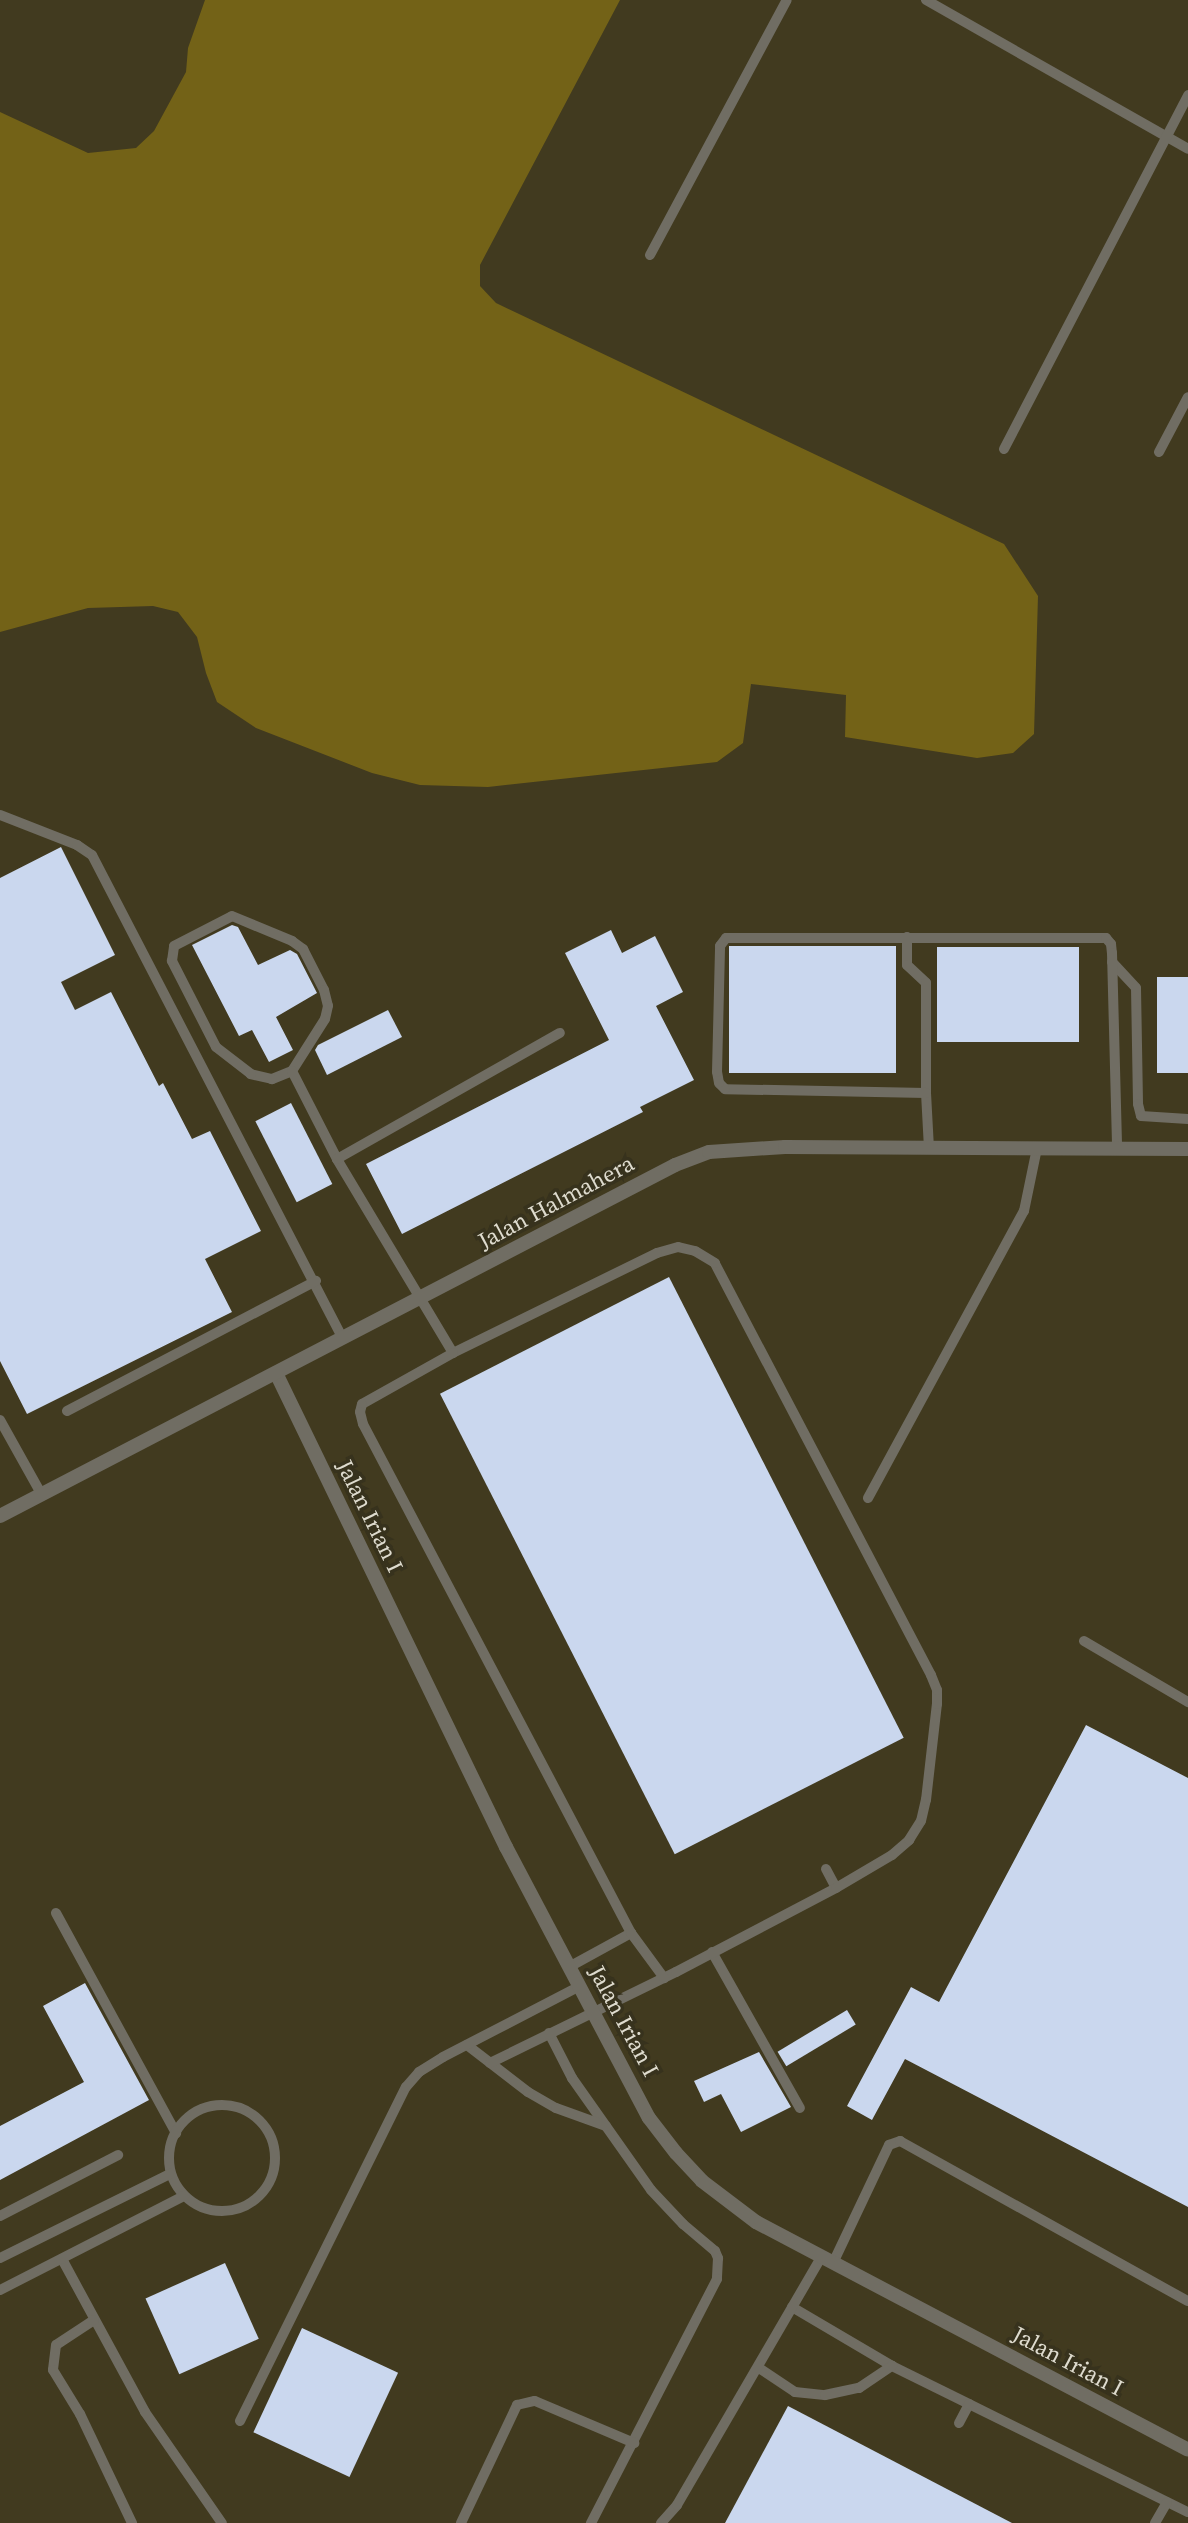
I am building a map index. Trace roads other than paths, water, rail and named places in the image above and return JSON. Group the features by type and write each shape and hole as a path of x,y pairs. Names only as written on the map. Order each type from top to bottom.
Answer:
{"street":[{"name":"Jalan Halmahera","path":"0,1516 675,1165 709,1152 785,1147 1188,1149"},
{"name":"Jalan Irian I","path":"276,1373 430,1694 569,1967 649,2118 702,2181 733,2207 827,2260 1188,2450"}],"lane":[{"path":"650,255 787,0"},
{"path":"926,0 1188,149"},
{"path":"1004,449 1188,95"},
{"path":"1159,452 1188,397"},
{"path":"0,815 77,845 92,855 316,1281 343,1339"},
{"path":"232,916 303,949 324,990 328,1006 325,1019 292,1071 272,1079 262,1078 251,1074 216,1047 172,961 174,946 232,916"},
{"path":"926,1093 733,1092 719,1083 720,946 726,938 1101,936 1111,944 1117,1148"},
{"path":"907,937 907,965 926,983 929,1148"},
{"path":"1112,962 1136,988 1139,1000 1138,1104 1141,1116 1188,1119"},
{"path":"337,1159 560,1033"},
{"path":"292,1071 337,1159 453,1353"},
{"path":"868,1499 1024,1212 1037,1148"},
{"path":"490,2063 664,1978 836,1888 892,1855 909,1840 921,1821 937,1690 715,1263 695,1251 678,1247 657,1253 453,1353 362,1404 363,1424 631,1933 664,1978"},
{"path":"67,1411 316,1281"},
{"path":"0,1420 42,1495"},
{"path":"1084,1641 1188,1702"},
{"path":"826,1869 836,1888"},
{"path":"56,1913 176,2133"},
{"path":"569,1967 631,1933"},
{"path":"712,1952 800,2108"},
{"path":"240,2421 406,2087 419,2072 580,1986"},
{"path":"549,2034 572,2078 651,2190 683,2224 715,2251 718,2259 717,2279 591,2523"},
{"path":"467,2045 528,2092 556,2108 607,2126"},
{"path":"225,2104 250,2112 268,2130 276,2154 272,2180 256,2200 232,2211 206,2209 184,2196 170,2174 169,2148 180,2125 200,2109 225,2104"},
{"path":"661,2523 677,2505 759,2368 792,2307 827,2260 889,2145 900,2141 1188,2301"},
{"path":"0,2216 118,2155"},
{"path":"0,2258 170,2174"},
{"path":"0,2290 184,2196"},
{"path":"62,2259 145,2412 222,2523"},
{"path":"792,2307 892,2366 1188,2512"},
{"path":"94,2320 56,2345 53,2370 80,2414 132,2523"},
{"path":"759,2368 795,2392 825,2395 859,2388 892,2366"},
{"path":"461,2523 516,2405 535,2401 634,2443"},
{"path":"959,2423 969,2404"},
{"path":"1155,2523 1167,2502"}]}
